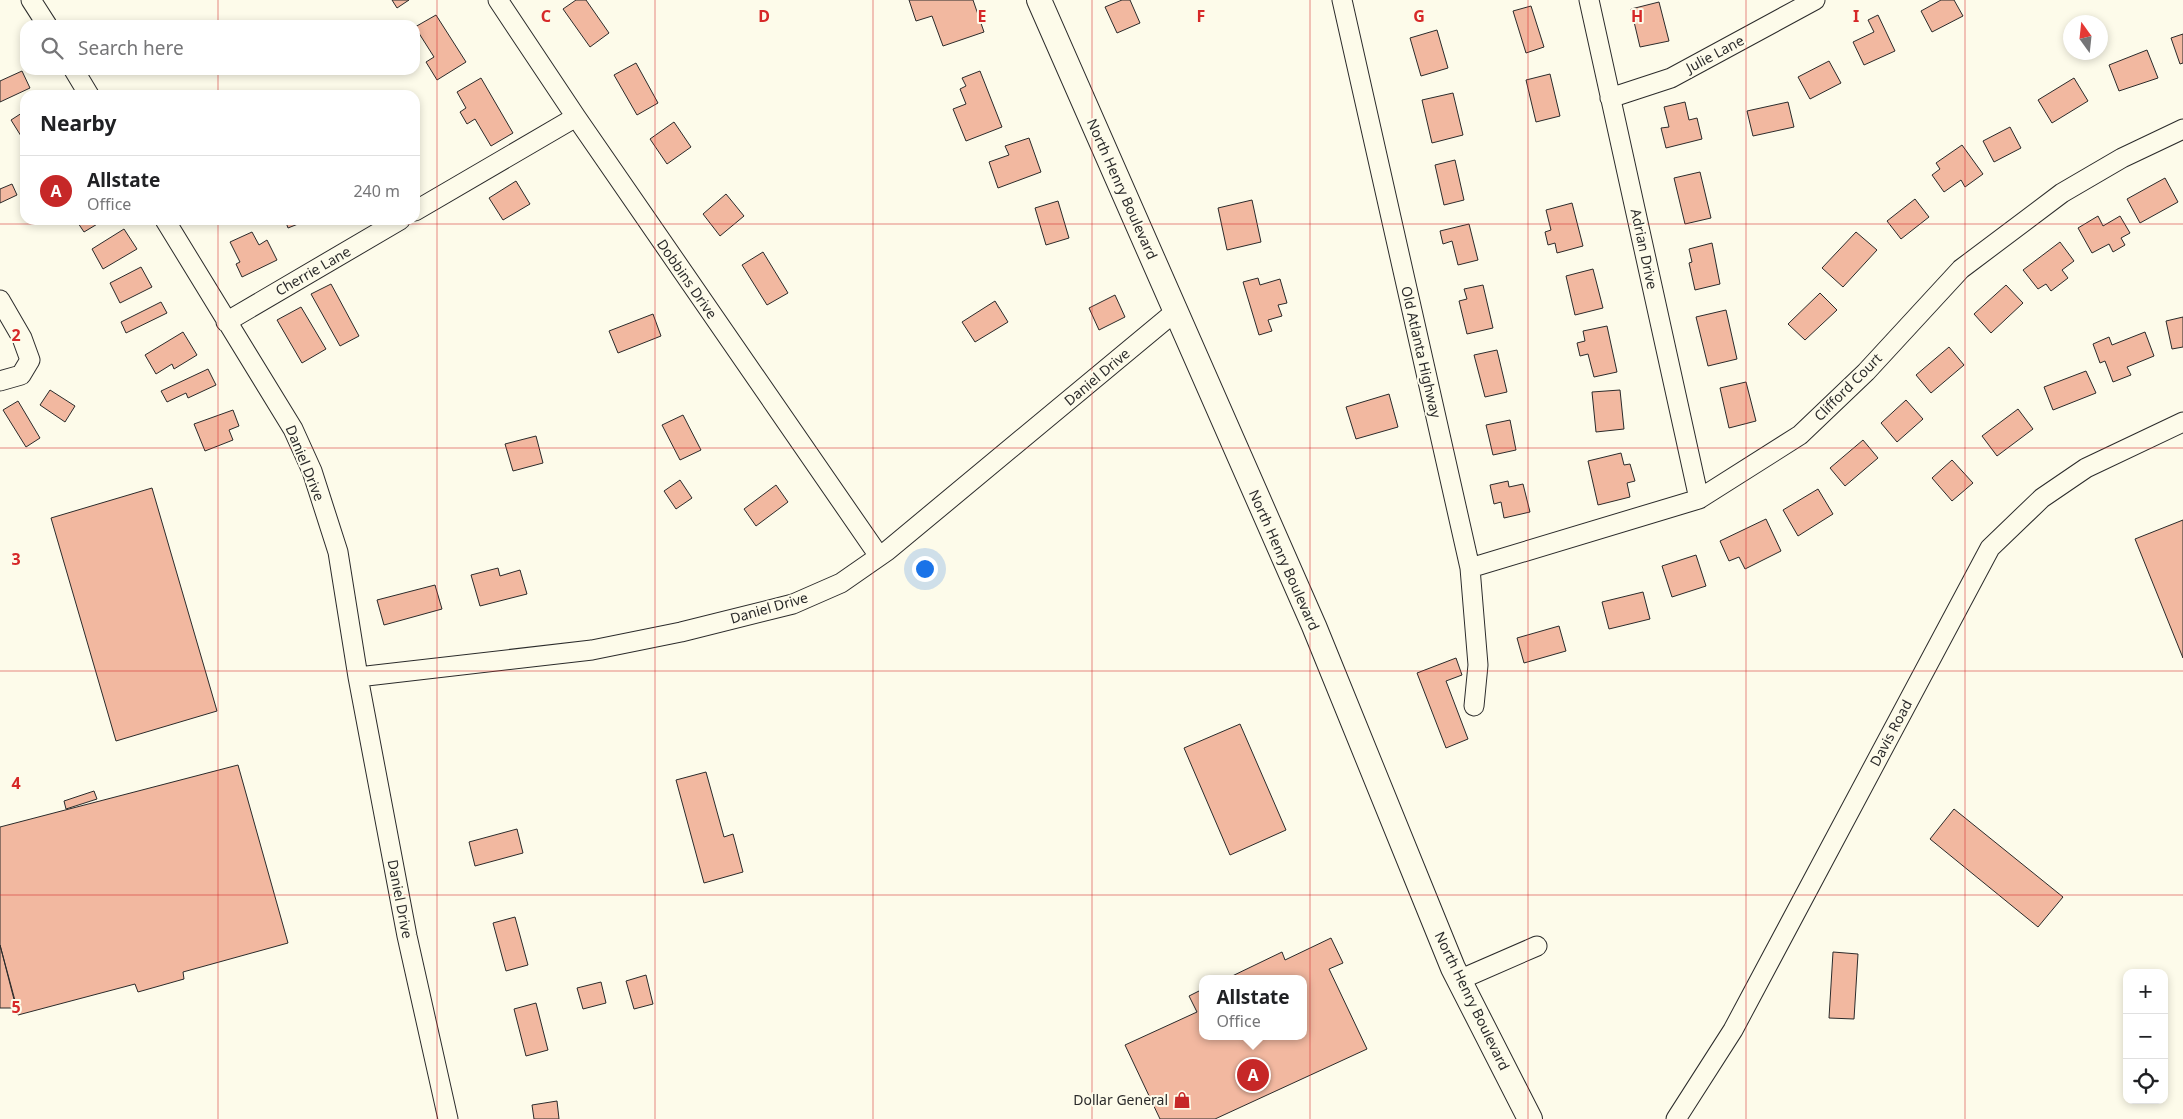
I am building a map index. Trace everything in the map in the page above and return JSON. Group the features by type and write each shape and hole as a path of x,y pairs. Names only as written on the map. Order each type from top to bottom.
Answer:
{"main road":[{"name":"North Henry Boulevard","path":"1039,0 1314,626 1459,980 1530,1119"}],"street":[{"path":"32,0 44,20"},
{"name":"Dobbins Drive","path":"498,0 576,117 879,556"},
{"name":"Old Atlanta Highway","path":"1342,0 1470,568 1478,665 1474,706"},
{"name":"Adrian Drive","path":"1589,0 1699,499"},
{"name":"Julie Lane","path":"1610,98 1671,78 1816,0"},
{"path":"77,75 86,90"},
{"path":"420,208 576,117"},
{"name":"Clifford Court","path":"1470,568 1699,499 1800,435 1866,372 1961,269 2062,193 2122,158 2183,129"},
{"name":"Daniel Drive","path":"168,225 293,429 312,471 338,552 358,677 407,936 448,1119"},
{"name":"Cherrie Lane","path":"226,322 391,225"},
{"path":"0,300 22,338 30,360 20,375 0,381"},
{"name":"Daniel Drive","path":"358,677 592,650 681,632 792,604 841,583 879,556 1176,311"},
{"name":"Davis Road","path":"1676,1119 1733,1030 1990,548 2042,498 2086,468 2183,422"},
{"path":"1459,980 1537,946"}],"building":[{"path":"392,0 409,0 397,8"},
{"path":"576,0 586,0 609,33 590,47 563,9"},
{"path":"909,0 973,0 984,32 943,46 932,16 916,21"},
{"path":"1122,0 1130,0 1140,23 1117,33 1105,7"},
{"path":"1941,0 1954,0 1963,16 1932,32 1921,11"},
{"path":"1659,2 1669,41 1640,47 1631,9"},
{"path":"1531,6 1544,47 1526,53 1513,11"},
{"path":"436,15 466,62 437,80 426,62 434,57 420,35 420,24"},
{"path":"1878,15 1895,51 1864,65 1853,42 1874,32 1868,20"},
{"path":"1437,30 1448,68 1421,76 1410,38"},
{"path":"2183,34 2183,63 2180,64 2171,38"},
{"path":"2147,50 2158,78 2119,91 2109,65"},
{"path":"1829,61 1841,83 1810,99 1798,77"},
{"path":"636,63 658,103 637,115 614,75"},
{"path":"980,71 1002,127 966,141 953,109 966,104 960,89 966,86 962,78"},
{"path":"20,72 20,75 24,75 30,88 20,90 20,93 0,102 0,81"},
{"path":"1550,74 1560,116 1536,122 1526,80"},
{"path":"481,78 513,133 491,146 475,119 467,124 460,112 466,108 457,92"},
{"path":"2074,78 2088,101 2052,123 2038,100"},
{"path":"1453,93 1463,135 1432,143 1422,100"},
{"path":"1685,102 1689,120 1697,118 1702,139 1666,148 1661,128 1669,127 1664,107"},
{"path":"1788,102 1794,127 1753,136 1747,111"},
{"path":"20,114 20,134 11,120"},
{"path":"674,122 691,147 667,164 650,139"},
{"path":"2010,127 2021,148 1994,162 1983,141"},
{"path":"1029,138 1041,172 998,188 989,162 1009,155 1005,146"},
{"path":"1962,145 1983,174 1965,187 1961,180 1944,192 1932,175 1940,169 1936,163"},
{"path":"1455,160 1464,200 1444,205 1435,165"},
{"path":"1700,172 1711,218 1685,224 1674,178"},
{"path":"2165,178 2178,202 2140,223 2127,199"},
{"path":"516,181 530,204 503,220 489,198"},
{"path":"12,184 17,195 0,203 0,189"},
{"path":"726,194 744,216 720,236 703,214"},
{"path":"1915,199 1929,217 1901,239 1887,221"},
{"path":"1252,200 1261,242 1227,250 1218,208"},
{"path":"1058,201 1069,238 1046,245 1035,208"},
{"path":"1572,203 1583,246 1557,253 1555,243 1548,245 1545,232 1551,230 1546,210"},
{"path":"2098,216 2103,226 2120,216 2130,233 2121,238 2125,245 2113,252 2109,244 2092,253 2078,228"},
{"path":"1469,224 1478,260 1458,265 1452,241 1443,244 1440,231"},
{"path":"79,225 96,225 84,232"},
{"path":"124,229 137,249 103,269 92,249"},
{"path":"252,232 259,245 267,240 277,260 242,277 236,264 240,262 230,242"},
{"path":"1856,232 1877,250 1843,287 1822,268"},
{"path":"2060,242 2074,261 2062,270 2068,278 2051,291 2046,284 2038,289 2023,270"},
{"path":"1712,243 1720,284 1695,290 1689,263 1692,262 1689,249"},
{"path":"763,252 788,293 767,305 742,265"},
{"path":"141,267 152,287 120,303 110,283"},
{"path":"1593,269 1603,308 1575,315 1566,276"},
{"path":"1258,278 1260,285 1280,279 1287,303 1278,305 1282,316 1268,320 1272,331 1259,335 1243,282"},
{"path":"331,284 359,336 340,346 311,294"},
{"path":"1483,285 1493,328 1467,334 1459,301 1467,299 1464,289"},
{"path":"2006,285 2023,303 1991,333 1974,314"},
{"path":"1820,293 1837,310 1805,340 1788,324"},
{"path":"1115,295 1125,317 1099,330 1089,308"},
{"path":"995,301 1008,322 975,342 962,322"},
{"path":"161,302 167,313 126,333 121,322"},
{"path":"301,307 326,349 302,363 277,320"},
{"path":"1726,310 1737,359 1708,366 1696,317"},
{"path":"653,314 661,336 618,353 609,331"},
{"path":"2183,317 2183,347 2172,349 2166,321"},
{"path":"1607,326 1617,372 1594,377 1588,354 1580,356 1577,343 1585,341 1583,331"},
{"path":"183,332 197,355 174,369 172,364 156,374 145,355"},
{"path":"2145,332 2154,356 2127,367 2131,375 2113,382 2105,361 2100,363 2093,344 2109,337 2112,345"},
{"path":"1949,347 1964,365 1931,393 1916,375"},
{"path":"1497,350 1507,392 1485,397 1474,355"},
{"path":"208,369 216,385 188,398 186,393 167,402 161,391"},
{"path":"2086,371 2096,393 2053,410 2044,387"},
{"path":"1746,382 1756,421 1729,428 1720,388"},
{"path":"50,390 75,406 65,422 40,405"},
{"path":"1620,390 1624,429 1596,432 1592,392"},
{"path":"1389,394 1398,427 1356,439 1346,407"},
{"path":"1906,400 1923,419 1897,442 1881,423"},
{"path":"18,401 40,438 26,447 3,410"},
{"path":"2018,409 2033,429 1997,456 1982,436"},
{"path":"233,410 239,426 229,430 233,440 205,451 194,424"},
{"path":"683,415 701,450 680,460 662,425"},
{"path":"1510,420 1516,450 1493,455 1486,425"},
{"path":"536,436 543,463 513,471 505,444"},
{"path":"1863,440 1878,458 1845,486 1830,468"},
{"path":"1621,453 1624,465 1630,464 1635,481 1627,483 1630,497 1598,505 1588,461"},
{"path":"1952,460 1973,483 1952,501 1932,478"},
{"path":"680,480 692,498 676,509 664,491"},
{"path":"1508,481 1509,487 1523,484 1530,512 1504,518 1501,502 1494,504 1490,485"},
{"path":"776,485 788,502 756,526 744,509"},
{"path":"152,488 217,711 116,741 51,518"},
{"path":"1818,489 1833,514 1798,536 1783,510"},
{"path":"1766,519 1781,551 1745,569 1739,557 1729,561 1720,541"},
{"path":"2183,520 2183,658 2135,539"},
{"path":"1696,555 1706,586 1672,597 1662,566"},
{"path":"498,568 500,576 520,570 527,594 480,606 471,575"},
{"path":"435,585 442,609 384,625 377,600"},
{"path":"1643,592 1650,619 1609,629 1602,602"},
{"path":"1559,626 1566,651 1524,663 1517,638"},
{"path":"1456,658 1462,675 1446,681 1468,739 1446,748 1417,673"},
{"path":"1240,724 1286,830 1230,855 1184,748"},
{"path":"238,765 288,943 183,972 184,979 138,992 135,984 18,1015 0,945 0,827"},
{"path":"706,772 724,837 733,834 743,872 704,883 676,780"},
{"path":"94,791 97,799 66,809 64,801"},
{"path":"1954,809 2063,897 2038,927 1930,839"},
{"path":"517,829 523,853 475,866 469,842"},
{"path":"515,917 528,965 506,971 493,923"},
{"path":"1331,938 1343,963 1329,969 1367,1049 1215,1119 1160,1119 1125,1045 1197,1012 1189,996 1199,991 1199,1040 1307,1040 1307,975 1234,975 1282,952 1285,960"},
{"path":"0,945 17,1008 0,1008"},
{"path":"1833,952 1858,954 1854,1019 1829,1018"},
{"path":"646,975 653,1004 634,1009 626,981"},
{"path":"601,982 606,1003 583,1009 577,988"},
{"path":"536,1003 548,1050 526,1056 514,1009"},
{"path":"557,1101 559,1119 534,1119 532,1105"}],"place":[{"name":"Allstate","path":"1253,1075"},
{"name":"Dollar General","path":"1182,1100"}]}
